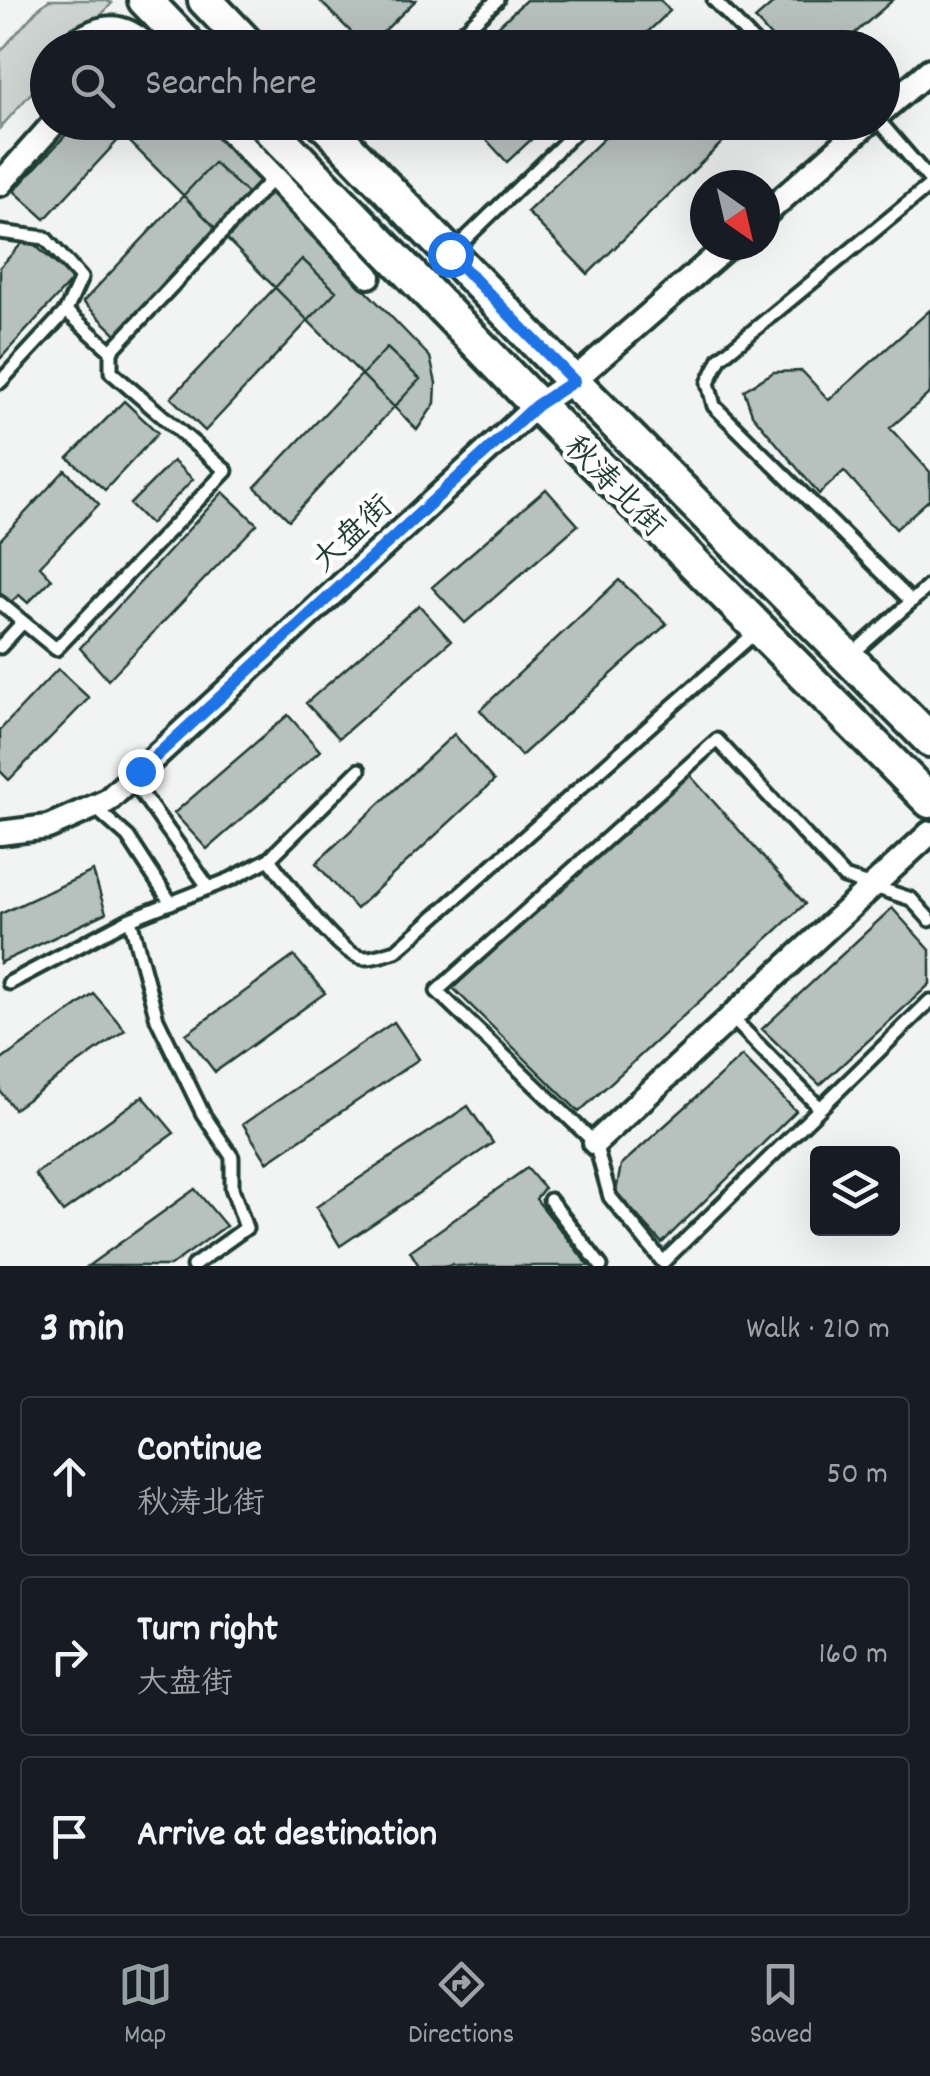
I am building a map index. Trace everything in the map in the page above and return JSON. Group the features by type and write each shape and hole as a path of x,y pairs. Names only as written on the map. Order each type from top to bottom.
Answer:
{"main road":[{"path":"145,0 174,30"},
{"path":"205,0 234,30"},
{"name":"秋涛北街","path":"272,140 284,166 537,405 930,802"},
{"name":"秋涛北街","path":"353,140 450,254 930,740"}],"street":[{"path":"900,96 930,70"},
{"path":"0,184 40,140"},
{"path":"247,140 284,166 368,276"},
{"path":"780,201 850,140"},
{"name":"大盘街","path":"0,833 48,827 107,801 537,405 574,381 713,260"},
{"path":"595,1143 930,833"}],"lane":[{"path":"465,30 497,0"},
{"path":"714,0 743,30"},
{"path":"450,254 567,140"},
{"path":"895,140 930,182 720,358 708,384 714,406 911,601"},
{"path":"0,604 56,649 226,471 111,372 112,351 284,166"},
{"path":"0,232 45,238 81,278 66,311 0,382"},
{"path":"66,311 112,351"},
{"path":"848,657 930,585"},
{"path":"0,647 23,622"},
{"path":"269,859 344,949 364,958 396,951 759,629"},
{"path":"930,920 912,899 844,876 717,740 436,990 595,1143 610,1197 663,1262 930,1001"},
{"path":"10,983 130,919 269,859 360,770"},
{"path":"140,771 142,794 208,888"},
{"path":"94,807 128,837 170,903"},
{"path":"130,919 157,1019 203,1114 232,1157 232,1188 246,1228 194,1266"},
{"path":"731,1016 820,1108"},
{"path":"550,1200 601,1266"}],"shaded area":[{"path":"49,0 112,3 87,30 30,30 30,94 0,128 0,52"}],"building":[{"path":"319,0 416,0 385,30 349,30"},
{"path":"526,0 660,0 670,11 650,30 494,30"},
{"path":"777,0 893,0 859,30 765,30 755,19"},
{"path":"61,140 118,140 45,219 14,191"},
{"path":"128,140 220,140 430,357 436,383 435,403 417,430"},
{"path":"487,140 531,140 507,162"},
{"path":"602,140 725,140 690,170 588,274 527,212"},
{"path":"214,163 248,194 117,335 83,302"},
{"path":"27,238 73,279 0,359 0,267"},
{"path":"302,259 336,291 205,431 171,398"},
{"path":"930,310 930,393 890,428 930,472 930,499 896,529 844,471 819,494 752,414 744,390 774,372 802,371 829,400"},
{"path":"387,348 420,379 289,520 255,487"},
{"path":"124,401 158,433 105,490 68,458"},
{"path":"173,461 193,479 150,524 130,504"},
{"path":"65,470 99,504 40,566 52,579 28,603 19,595 10,603 0,593 0,540"},
{"path":"546,489 578,525 465,623 432,587"},
{"path":"223,492 257,524 108,680 80,648"},
{"path":"619,580 667,624 521,756 480,710"},
{"path":"419,605 451,641 339,738 306,703"},
{"path":"58,669 89,698 9,780 0,771 0,730"},
{"path":"288,715 320,751 207,849 174,813"},
{"path":"454,734 494,781 356,909 316,863"},
{"path":"687,772 805,904 579,1112 453,988"},
{"path":"93,871 106,913 0,963 0,914"},
{"path":"892,908 930,950 930,984 820,1085 762,1029"},
{"path":"294,956 325,993 215,1072 186,1034"},
{"path":"94,994 125,1030 14,1109 0,1091 0,1061"},
{"path":"394,1022 419,1059 267,1162 243,1124"},
{"path":"742,1056 796,1111 662,1243 616,1192 621,1165"},
{"path":"143,1096 174,1133 63,1212 35,1174"},
{"path":"468,1106 493,1143 340,1246 316,1207"},
{"path":"527,1168 544,1188 536,1199 589,1266 419,1266 410,1251"},
{"path":"195,1189 226,1226 170,1266 88,1266"}],"route":[{"path":"140,771 537,405 574,381 450,254"}]}
